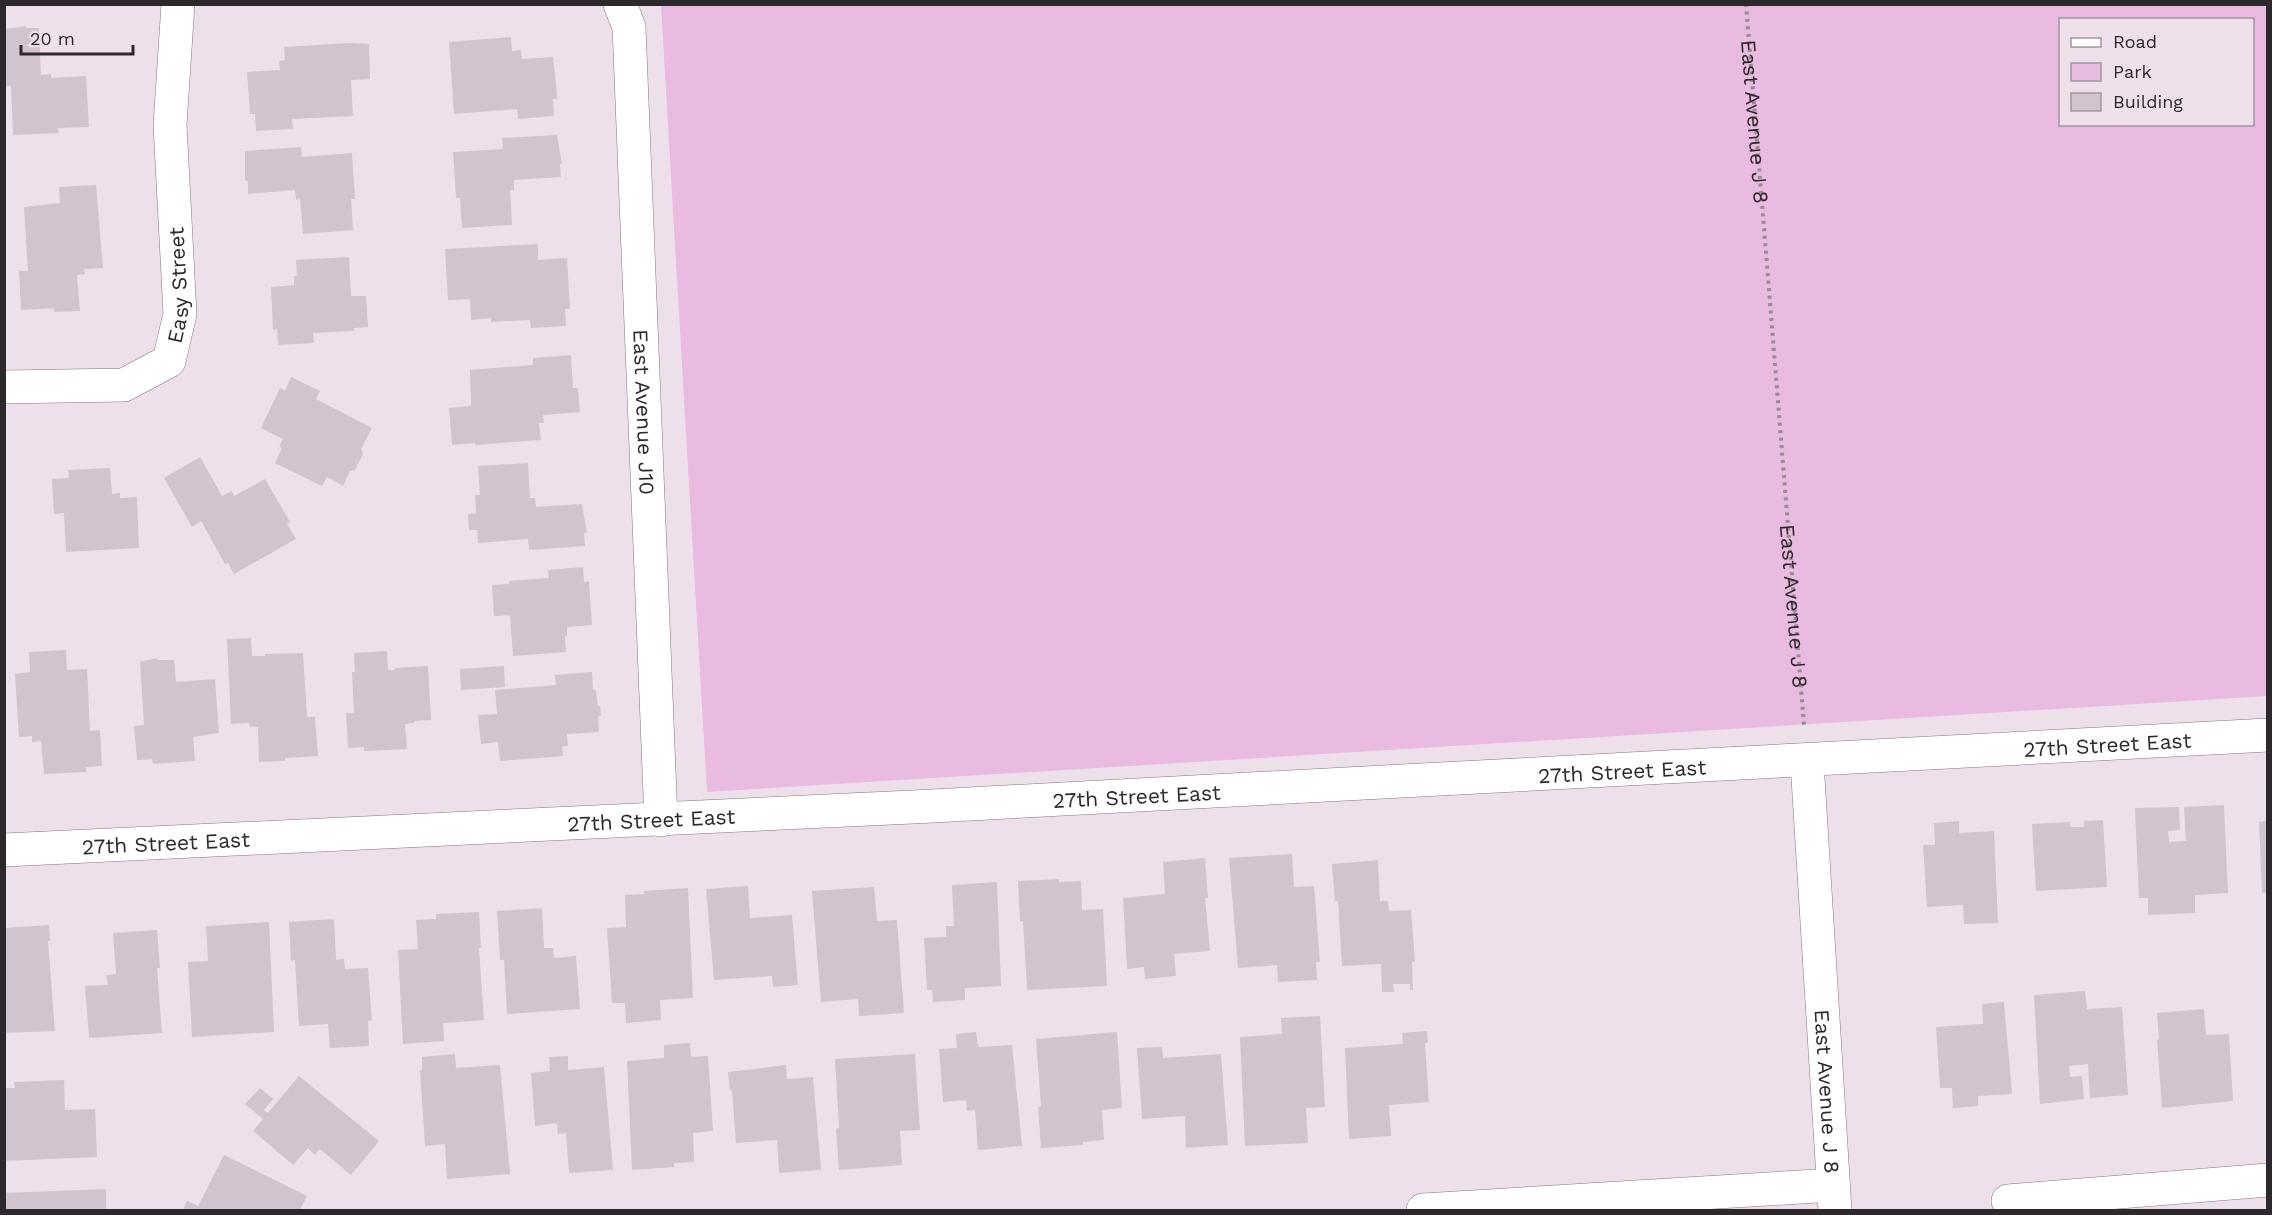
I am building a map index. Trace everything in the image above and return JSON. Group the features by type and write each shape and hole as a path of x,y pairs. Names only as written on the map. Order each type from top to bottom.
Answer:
{"street":[{"name":"Easy Street","path":"4,387 124,385 169,361 180,314 170,125 178,4"},
{"name":"East Avenue J10","path":"620,4 629,27 661,820"},
{"name":"27th Street East","path":"4,850 661,820 1806,762 2268,735"},
{"name":"East Avenue J 8","path":"1806,762 1834,1198"},
{"path":"2008,1201 2268,1180"},
{"path":"1423,1210 1834,1198"}],"path":[{"name":"East Avenue J 8","path":"1746,4 1806,762"}],"green space":[{"path":"661,5 2267,5 2267,696 707,792"}],"building":[{"path":"26,26 26,28 39,28 41,75 51,74 51,78 86,76 89,127 58,128 59,133 13,135 11,86 4,86 4,29"},
{"path":"511,37 512,51 521,50 522,59 553,57 557,99 553,99 554,116 518,119 517,109 454,114 449,42"},
{"path":"369,44 370,79 351,80 353,116 292,119 293,129 256,131 255,114 250,114 247,72 280,70 279,61 285,60 284,47"},
{"path":"557,135 562,164 560,164 561,177 514,180 514,190 510,190 512,225 462,228 460,198 456,198 453,152 503,149 502,138"},
{"path":"301,147 302,157 352,153 355,199 351,199 353,230 303,234 300,199 296,200 295,190 248,194 248,181 245,181 245,151"},
{"path":"96,185 103,268 84,269 85,274 77,275 80,311 54,312 54,308 21,310 19,271 28,271 24,207 60,203 59,187"},
{"path":"538,244 538,260 567,258 570,309 565,309 566,326 531,328 530,320 491,322 491,318 471,320 470,299 448,300 445,249"},
{"path":"349,257 351,296 366,296 368,327 354,328 354,331 313,333 314,343 278,345 277,329 273,330 271,287 294,285 294,276 297,276 296,260"},
{"path":"571,355 573,388 578,388 580,412 543,415 544,423 539,423 541,440 452,445 449,408 471,406 470,370 533,365 533,358"},
{"path":"291,377 320,391 316,399 372,428 361,449 363,454 355,470 350,471 343,486 327,477 322,486 275,463 282,448 279,447 283,439 261,428 280,388 285,391"},
{"path":"200,457 222,496 232,491 234,496 265,479 290,522 287,524 296,539 234,574 228,563 225,564 201,521 192,527 164,478"},
{"path":"528,463 530,498 535,498 536,507 582,504 587,533 584,533 585,546 529,550 528,539 478,543 477,530 469,530 468,514 476,513 475,495 480,495 478,466"},
{"path":"110,468 112,494 120,493 120,498 137,497 139,548 66,552 64,513 54,514 52,479 69,478 68,470"},
{"path":"583,567 584,582 589,581 592,625 567,627 566,652 513,656 510,615 494,616 492,585 509,584 509,581 549,578 548,570"},
{"path":"251,638 252,656 303,653 307,717 315,717 318,756 259,762 258,727 250,727 249,723 231,724 227,639"},
{"path":"66,650 67,670 87,669 90,731 100,730 102,766 86,767 86,772 44,774 41,741 32,742 32,736 19,737 15,674 30,672 29,652"},
{"path":"387,651 388,670 428,666 431,720 405,724 407,749 364,751 364,747 348,748 346,713 354,713 352,672 355,672 354,653"},
{"path":"156,658 174,660 176,682 215,679 219,733 193,737 195,761 153,764 152,759 137,760 134,726 144,725 140,662"},
{"path":"504,666 505,687 461,690 460,669"},
{"path":"592,672 593,690 596,690 598,706 600,706 599,732 567,734 568,746 562,747 563,756 500,761 498,742 481,744 478,715 497,714 495,690 556,685 555,675"},
{"path":"2224,805 2228,893 2195,895 2195,913 2148,915 2148,898 2139,898 2135,808 2179,807 2180,830 2168,831 2169,842 2186,841 2184,807"},
{"path":"2103,820 2107,887 2036,891 2032,824 2070,822 2070,827 2084,827 2084,821"},
{"path":"1959,821 1959,833 1994,831 1998,923 1964,924 1963,905 1927,907 1923,845 1935,845 1934,823"},
{"path":"2268,821 2268,892 2262,893 2259,822"},
{"path":"1292,854 1294,887 1314,886 1320,962 1316,962 1317,980 1278,982 1277,965 1238,968 1229,858"},
{"path":"1205,858 1208,898 1205,898 1210,951 1174,954 1176,976 1145,979 1144,967 1127,969 1123,898 1165,894 1163,862"},
{"path":"1378,860 1380,901 1388,901 1389,911 1411,910 1415,962 1412,962 1413,990 1410,990 1410,984 1393,984 1394,992 1382,992 1381,964 1342,966 1338,901 1335,901 1332,864"},
{"path":"1059,879 1059,882 1081,881 1082,910 1103,909 1107,986 1027,990 1018,881"},
{"path":"997,882 1001,986 965,988 965,1000 933,1002 932,990 927,990 924,938 946,937 946,926 954,926 952,885"},
{"path":"748,886 750,918 792,915 798,985 773,987 772,976 714,980 706,889"},
{"path":"874,887 877,921 897,920 904,1013 859,1016 858,999 821,1002 812,891"},
{"path":"688,888 693,998 660,1000 661,1020 626,1023 625,1003 612,1003 607,928 626,927 625,895 644,894 644,891"},
{"path":"542,908 544,948 553,948 554,958 576,956 580,1009 507,1014 504,960 500,960 497,911"},
{"path":"479,912 484,1020 443,1023 444,1041 403,1044 398,950 418,949 416,920 436,919 436,914"},
{"path":"334,919 336,960 344,959 345,969 368,968 372,1021 368,1021 369,1046 330,1048 328,1024 299,1026 295,960 291,961 289,922"},
{"path":"269,922 274,1032 192,1037 188,962 208,961 206,926"},
{"path":"49,925 50,941 48,941 55,1031 4,1033 4,928"},
{"path":"157,930 160,968 157,968 162,1033 89,1038 85,986 108,985 106,975 116,974 113,933"},
{"path":"2085,991 2087,1009 2122,1007 2128,1095 2090,1098 2088,1064 2069,1066 2070,1077 2082,1076 2084,1099 2040,1104 2034,995"},
{"path":"2004,1002 2012,1094 1978,1096 1978,1106 1953,1108 1952,1088 1940,1088 1936,1027 1983,1024 1982,1004"},
{"path":"2204,1009 2206,1035 2229,1034 2233,1101 2162,1108 2157,1013"},
{"path":"1320,1016 1325,1107 1306,1108 1308,1143 1245,1146 1240,1037 1282,1034 1281,1018"},
{"path":"1427,1031 1428,1043 1425,1043 1429,1102 1389,1105 1391,1136 1349,1139 1345,1048 1403,1044 1402,1033"},
{"path":"976,1032 978,1047 1012,1045 1022,1146 978,1150 975,1110 967,1111 966,1100 943,1102 939,1049 957,1048 956,1034"},
{"path":"1117,1032 1122,1108 1102,1110 1104,1140 1083,1142 1083,1145 1041,1148 1038,1107 1041,1107 1036,1039"},
{"path":"690,1043 691,1057 708,1056 713,1131 693,1133 694,1162 674,1163 674,1167 632,1170 627,1061 664,1058 664,1045"},
{"path":"1162,1047 1163,1058 1221,1054 1228,1145 1186,1148 1185,1116 1142,1119 1137,1048"},
{"path":"455,1054 456,1068 500,1065 510,1174 447,1179 445,1144 425,1146 420,1070 422,1070 422,1057"},
{"path":"915,1054 920,1130 900,1131 902,1165 839,1170 835,1059"},
{"path":"568,1056 568,1070 604,1067 613,1170 569,1173 566,1133 558,1134 557,1123 535,1126 531,1073 550,1071 549,1057"},
{"path":"786,1065 787,1079 813,1077 821,1170 779,1173 777,1140 736,1143 732,1090 730,1090 728,1072"},
{"path":"299,1076 379,1141 351,1175 320,1149 315,1155 308,1148 293,1165 253,1131 263,1119 245,1104 260,1088 273,1099 264,1110 268,1113"},
{"path":"64,1080 65,1110 95,1109 97,1157 4,1161 4,1088 15,1088 14,1082"},
{"path":"224,1155 307,1196 300,1210 183,1210 187,1201 198,1206"},
{"path":"106,1189 106,1210 4,1210 4,1193"}]}
